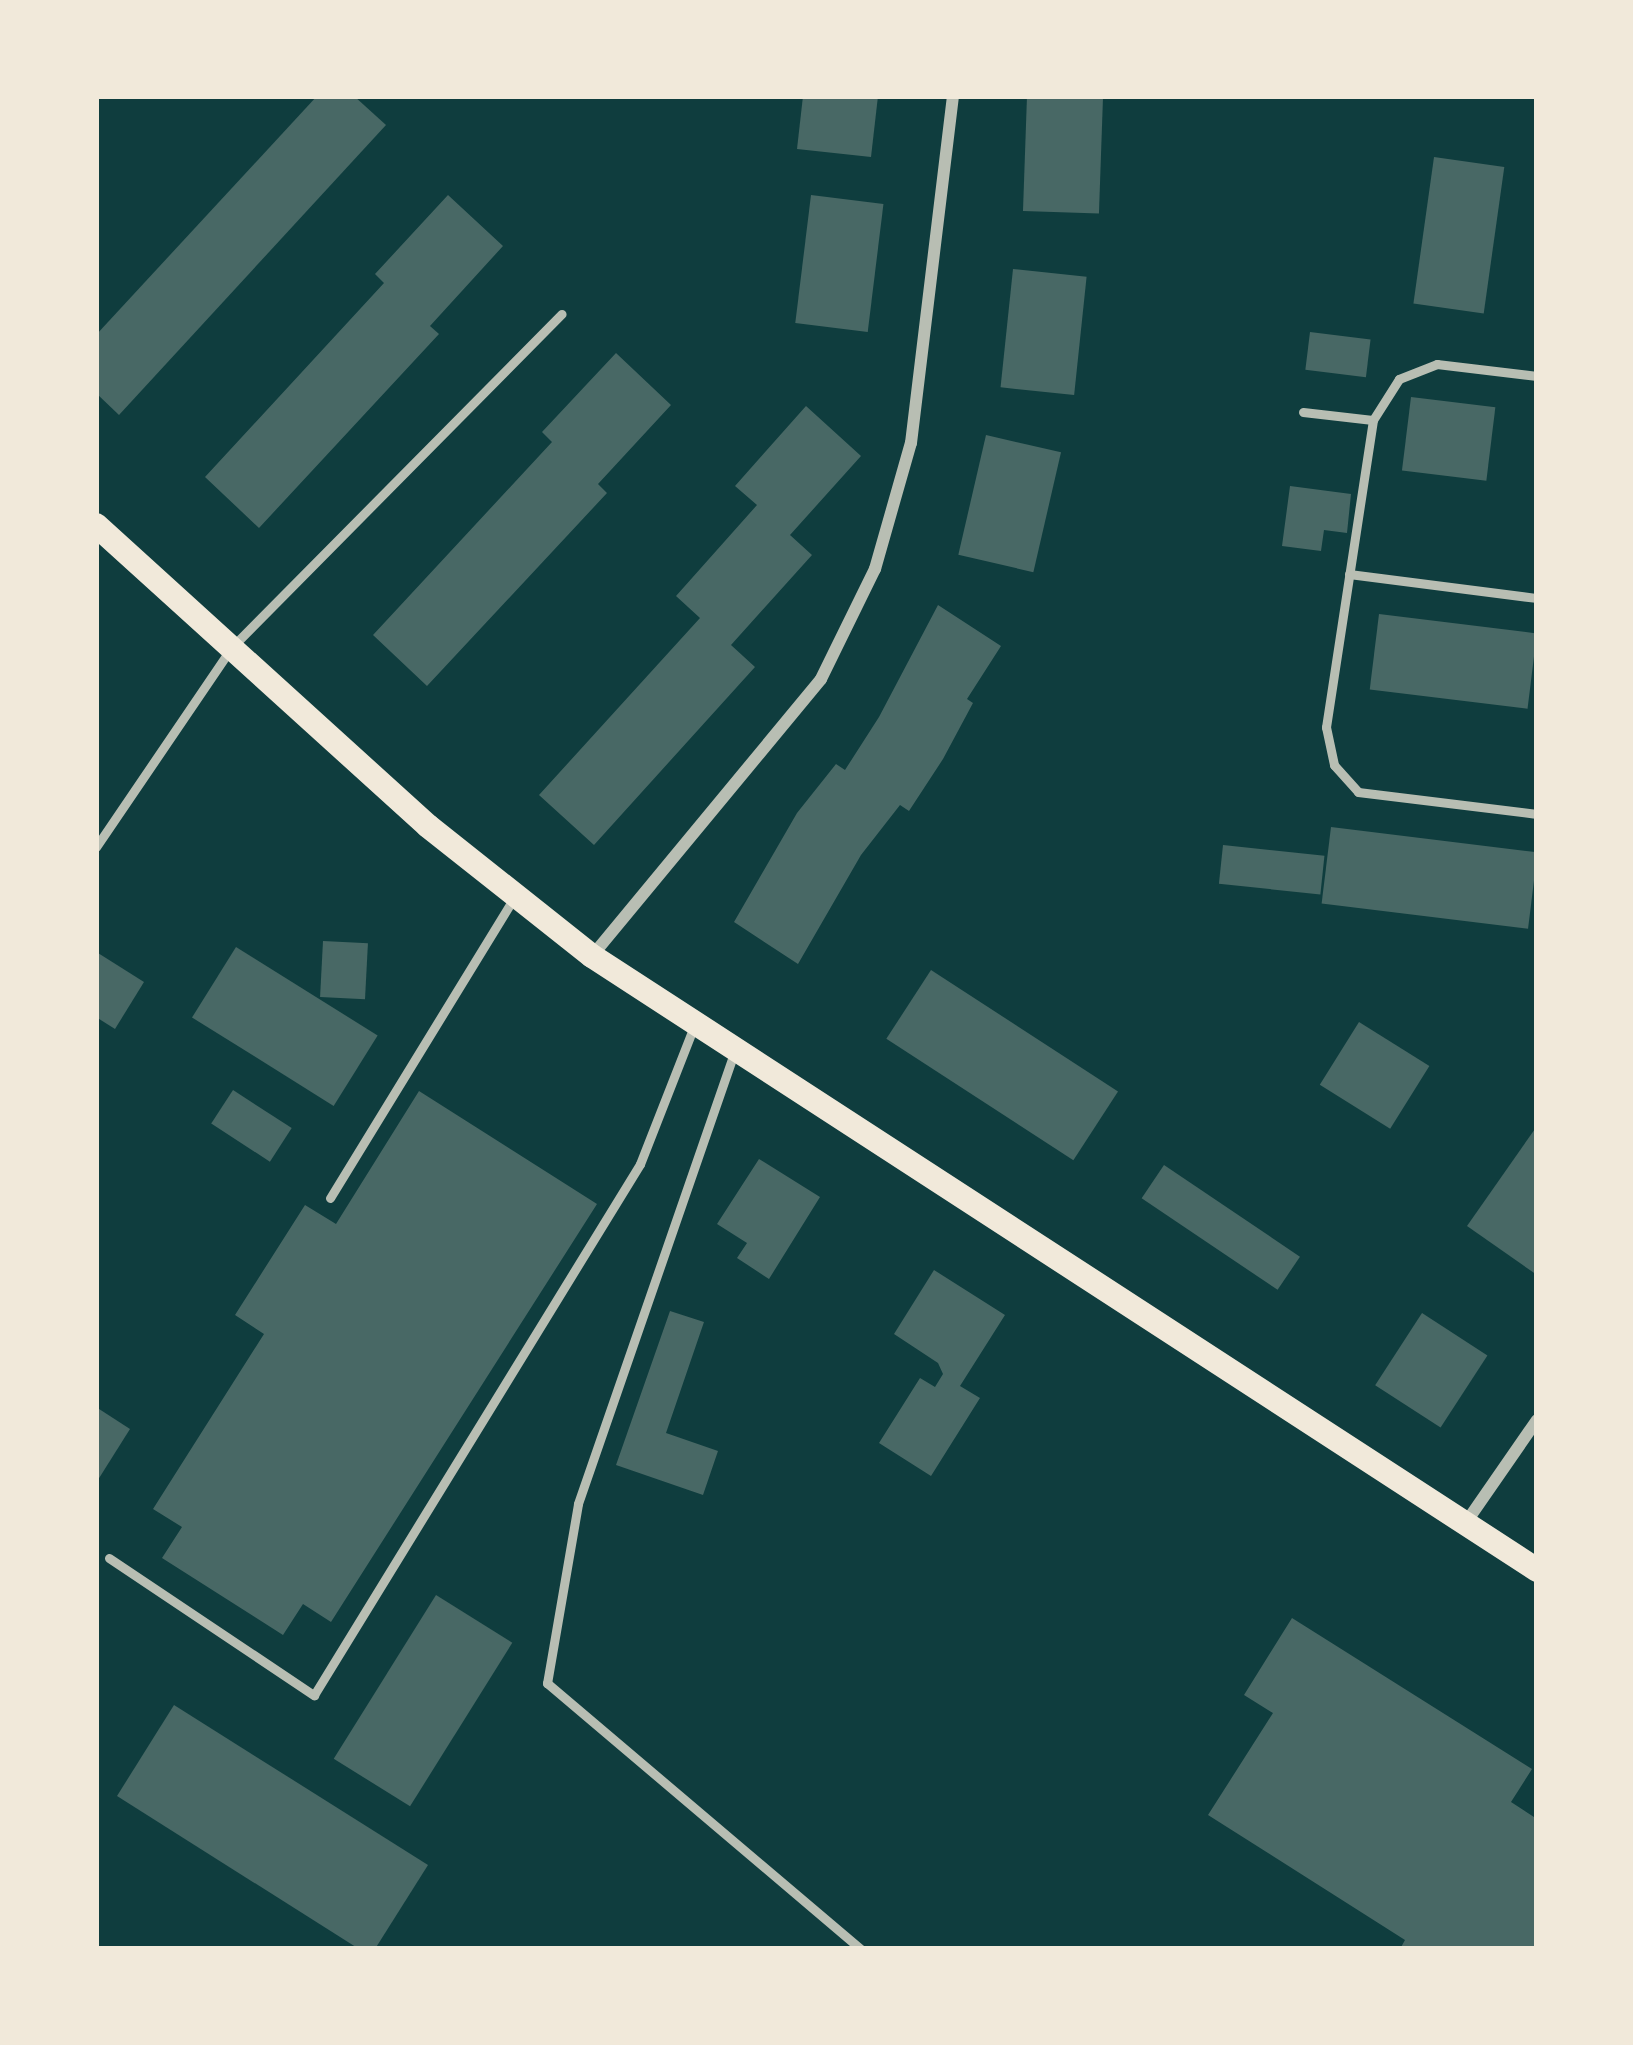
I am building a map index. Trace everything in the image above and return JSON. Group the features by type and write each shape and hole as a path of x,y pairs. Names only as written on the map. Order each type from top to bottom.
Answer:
{"main road":[{"path":"96,525 515,895 592,956 734,1053 1537,1570"}],"street":[{"path":"592,956 820,679 875,568 911,443 953,96"},
{"path":"1465,1525 1537,1420"}],"lane":[{"path":"96,847 231,647 562,314"},
{"path":"1537,376 1438,364 1399,380 1373,420 1326,727 1334,765 1358,792 1537,814"},
{"path":"1303,412 1373,420"},
{"path":"1349,574 1537,598"},
{"path":"329,1198 515,895"},
{"path":"109,1558 314,1695 640,1164 694,1026"},
{"path":"734,1053 578,1504 547,1683 861,1949"}],"building":[{"path":"317,96 354,96 386,125 119,415 96,393 96,335"},
{"path":"803,96 878,96 871,157 797,149"},
{"path":"1027,96 1103,99 1099,214 1023,211"},
{"path":"1434,157 1504,167 1484,313 1413,304"},
{"path":"448,195 503,246 430,326 439,334 259,528 205,477 384,283 375,274"},
{"path":"811,195 883,204 868,332 795,323"},
{"path":"1013,269 1087,277 1074,395 1001,387"},
{"path":"1310,332 1371,339 1366,377 1305,370"},
{"path":"616,353 671,405 598,484 607,493 427,686 373,635 552,442 542,432"},
{"path":"1411,397 1495,407 1486,481 1402,470"},
{"path":"806,406 861,456 790,535 812,555 731,645 755,667 594,845 539,795 700,618 676,596 757,505 735,486"},
{"path":"986,435 1061,452 1033,572 958,555"},
{"path":"1290,486 1351,494 1347,533 1324,530 1321,551 1282,546"},
{"path":"938,605 1001,646 967,699 973,703 943,759 909,811 900,805 861,855 798,964 734,922 797,813 836,764 845,770"},
{"path":"1379,614 1537,633 1528,709 1370,689"},
{"path":"1331,827 1537,852 1528,929 1322,903"},
{"path":"1223,845 1324,856 1320,894 1219,884"},
{"path":"323,941 368,943 365,999 320,997"},
{"path":"236,947 378,1035 334,1106 192,1017"},
{"path":"98,953 144,982 115,1029 96,1017"},
{"path":"931,970 1118,1091 1073,1160 886,1039"},
{"path":"1359,1022 1429,1066 1390,1129 1320,1085"},
{"path":"233,1090 292,1128 270,1162 211,1124"},
{"path":"419,1091 597,1204 331,1622 303,1604 283,1635 162,1558 182,1527 153,1509 264,1334 235,1315 305,1205 336,1224"},
{"path":"1537,1126 1537,1275 1467,1226"},
{"path":"759,1159 820,1197 769,1279 737,1258 747,1243 717,1224"},
{"path":"1164,1165 1300,1257 1278,1290 1142,1198"},
{"path":"934,1270 1005,1315 960,1386 980,1398 931,1476 879,1443 920,1378 935,1387 943,1374 938,1363 894,1334"},
{"path":"670,1311 704,1322 666,1433 718,1451 703,1495 616,1465"},
{"path":"1422,1313 1487,1355 1441,1428 1375,1385"},
{"path":"96,1407 130,1429 96,1483"},
{"path":"436,1595 512,1643 410,1806 334,1759"},
{"path":"1292,1618 1532,1769 1511,1802 1537,1819 1537,1949 1400,1949 1405,1940 1208,1815 1273,1713 1244,1695"},
{"path":"174,1705 428,1865 375,1949 359,1949 117,1796"}]}
